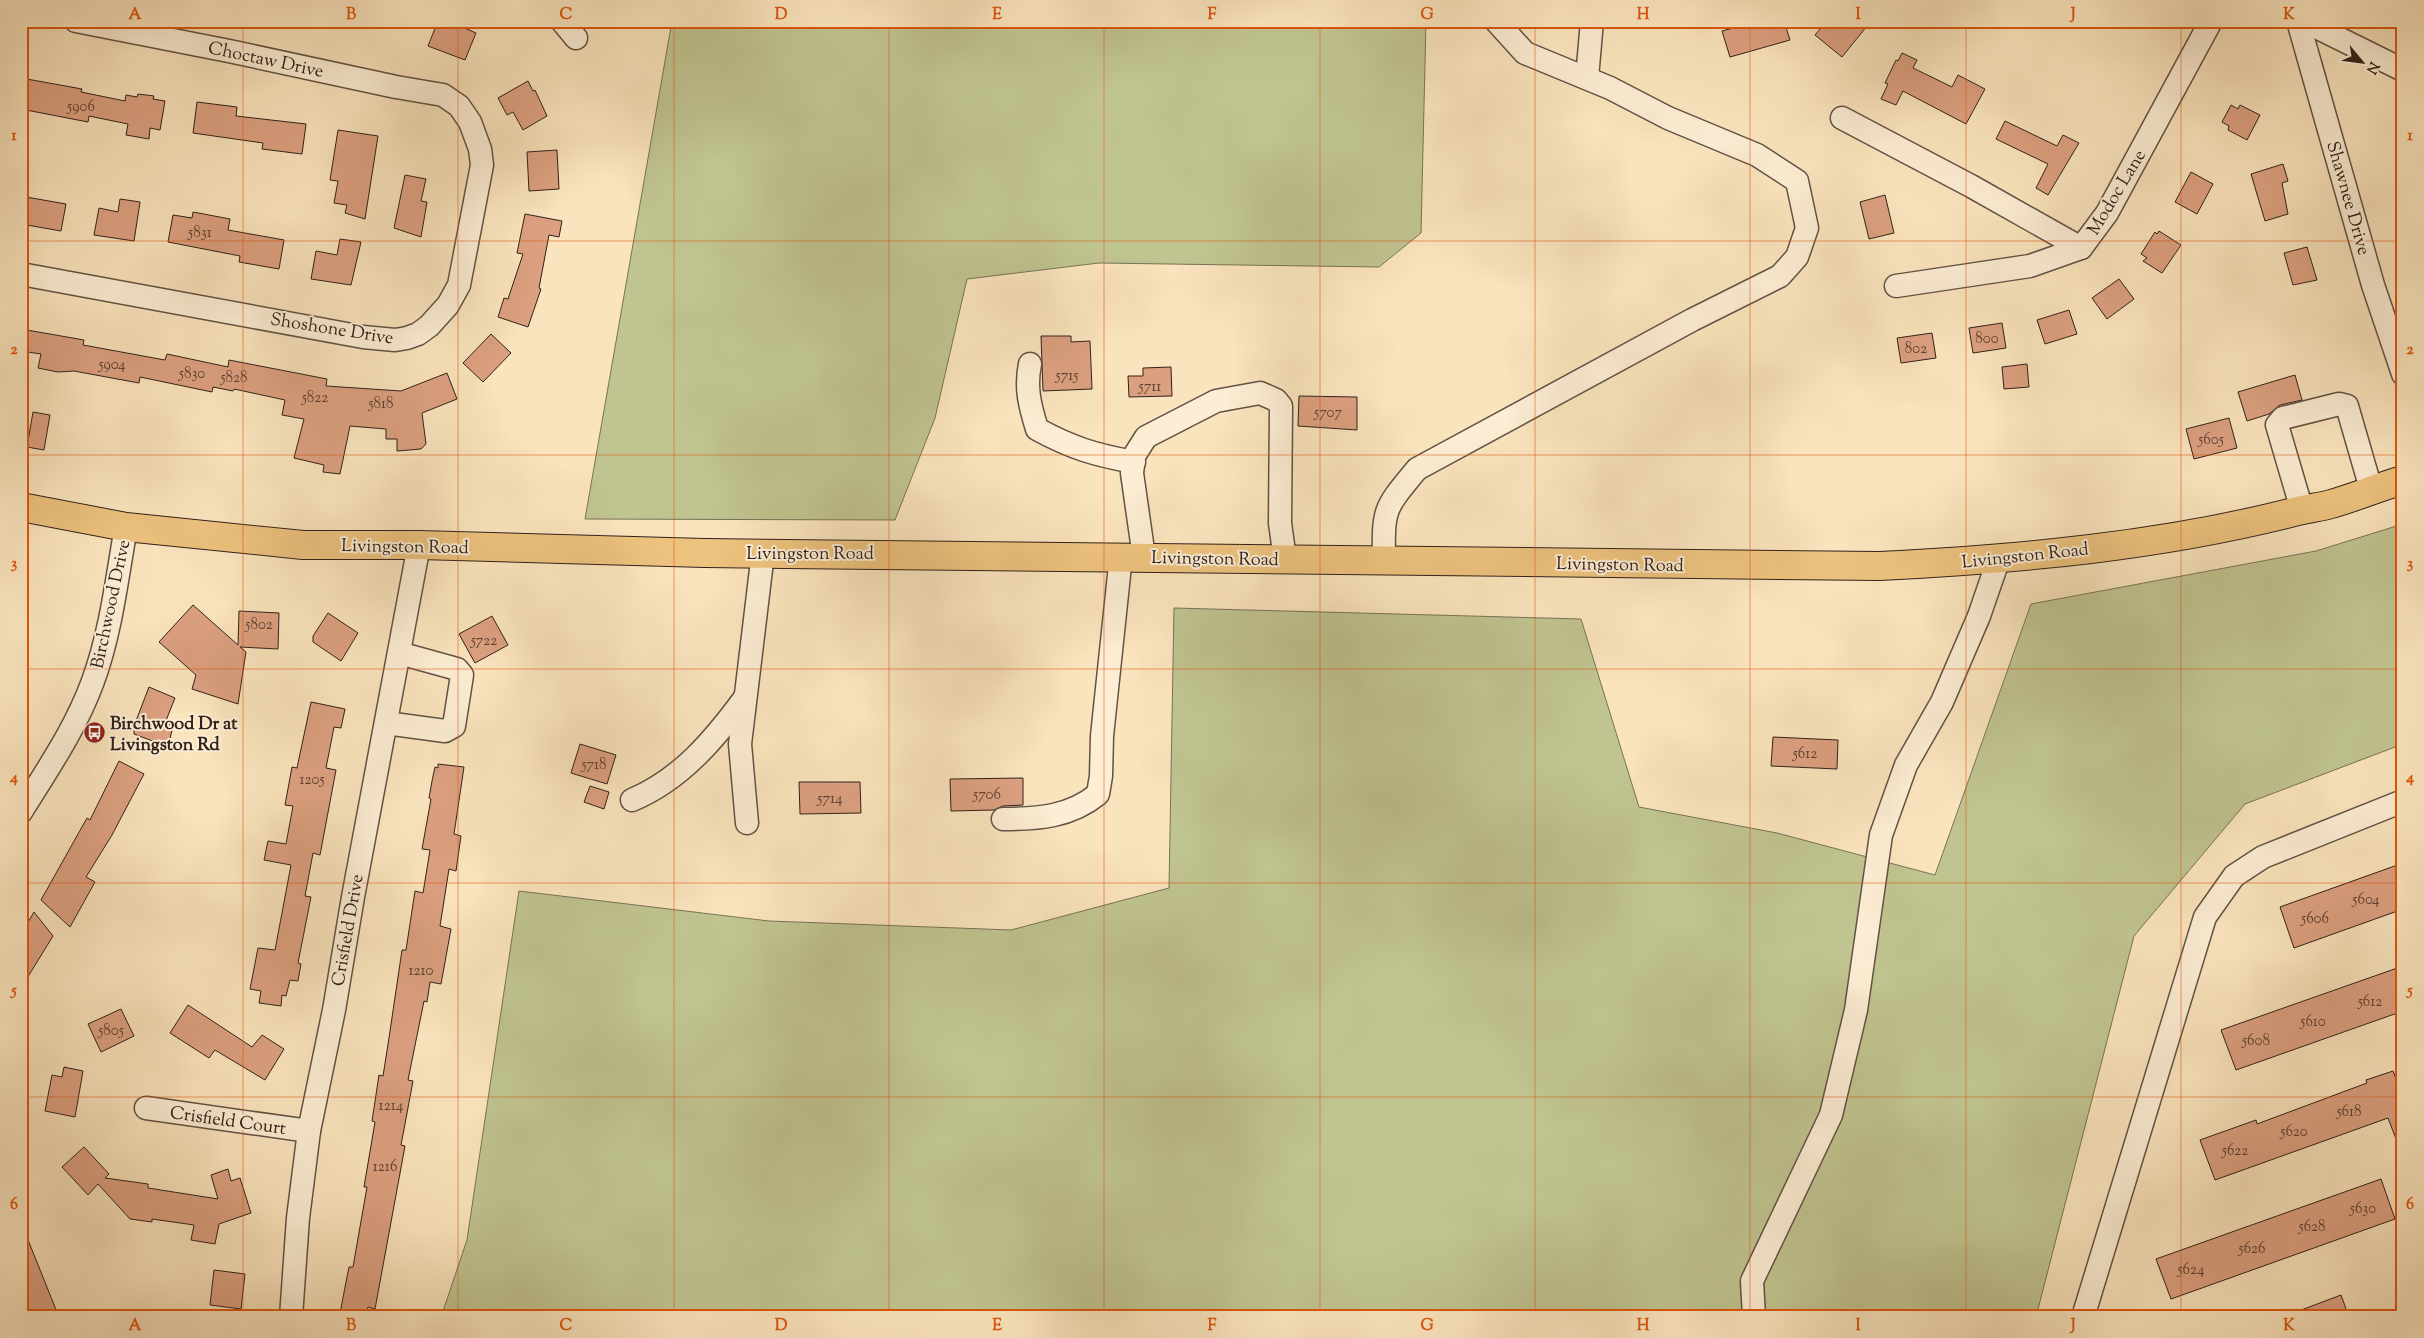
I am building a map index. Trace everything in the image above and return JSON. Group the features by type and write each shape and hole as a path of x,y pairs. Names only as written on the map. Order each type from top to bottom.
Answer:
{"main road":[{"name":"Livingston Road","path":"21,507 126,527 303,545 419,545 763,553 1132,556 1285,560 1879,566 1999,558 2128,544 2242,525 2331,504 2371,489 2403,480"}],"street":[{"name":"Choctaw Drive","path":"76,21 229,51 396,88"},
{"path":"1384,561 1385,513 1390,502 1417,469 1692,320 1780,276 1797,257 1807,228 1797,181 1757,155 1668,118 1587,78 1525,53 1496,21"},
{"path":"1587,78 1592,21"},
{"name":"Modoc Lane","path":"1896,286 2030,266 2081,248 2107,213 2211,21"},
{"name":"Shawnee Drive","path":"2298,21 2394,319 2403,374"},
{"path":"2304,21 2403,70"},
{"name":"Shoshone Drive","path":"21,274 363,336 395,340 418,334 448,306 459,285 482,165 480,149 470,122 458,106 443,95 396,88"},
{"path":"1842,118 1971,186 2081,248"},
{"path":"1030,364 1028,398 1037,429 1067,446 1093,455 1134,462"},
{"path":"1003,819 1034,819 1053,816 1078,808 1098,794 1101,776 1102,736 1132,556 1132,473 1134,456 1146,437 1216,401 1260,393 1276,400 1281,406 1280,523 1285,560"},
{"path":"2302,510 2276,425 2283,418 2339,404 2347,406 2371,489"},
{"name":"Birchwood Drive","path":"21,812 60,750 93,681 111,613 126,527"},
{"name":"Crisfield Drive","path":"290,1317 298,1218 309,1131 334,1010 353,896 419,545"},
{"path":"747,823 740,744 763,553"},
{"path":"1754,1317 1752,1281 1831,1115 1856,1010 1881,835 1906,765 1942,702 1979,616 1999,558"},
{"path":"386,722 446,731 454,726 462,675 457,669 399,654"},
{"path":"632,800 650,792 684,767 719,734 746,696"},
{"path":"2083,1317 2205,917 2234,876 2263,857 2403,801"},
{"name":"Crisfield Court","path":"146,1108 309,1131"}],"green space":[{"path":"672,21 1426,21 1421,233 1379,267 1099,263 967,279 935,418 895,520 585,519"},
{"path":"2403,524 2403,744 2245,804 2134,936 2036,1317 441,1317 467,1240 519,891 769,921 1011,930 1169,888 1174,608 1581,619 1639,807 1777,833 1935,875 2031,604 2316,551"}],"building":[{"path":"438,21 449,21 476,33 465,60 428,46"},
{"path":"1736,21 1784,21 1790,40 1730,57 1722,31 1737,27"},
{"path":"1827,21 1871,21 1842,57 1815,35"},
{"path":"1902,53 1917,60 1913,68 1952,87 1958,75 1985,89 1966,124 1903,91 1896,105 1881,99 1888,84 1885,83 1896,60 1898,61"},
{"path":"21,78 82,89 81,92 125,101 126,95 137,97 138,94 154,96 153,99 165,101 160,130 150,128 149,139 126,135 128,124 89,116 88,122 21,109"},
{"path":"528,81 533,91 535,90 547,116 523,130 513,112 507,115 498,98"},
{"path":"197,102 237,107 236,116 306,124 302,154 262,149 263,143 193,133"},
{"path":"2231,105 2238,109 2240,105 2260,115 2247,140 2228,130 2229,126 2222,122"},
{"path":"2005,121 2057,146 2063,135 2079,143 2048,195 2036,188 2048,164 1996,139"},
{"path":"338,130 378,136 365,219 345,213 347,205 334,203 338,181 330,180"},
{"path":"557,150 559,189 529,191 527,152"},
{"path":"2283,164 2288,181 2282,183 2288,214 2265,221 2251,174"},
{"path":"2191,172 2213,184 2197,214 2175,202"},
{"path":"405,175 426,179 421,201 427,202 421,237 394,228"},
{"path":"1885,195 1894,233 1869,239 1860,202"},
{"path":"26,197 66,204 61,231 21,224"},
{"path":"120,199 140,202 134,241 94,235 99,208 118,212"},
{"path":"193,212 230,219 228,230 284,240 279,269 239,262 240,256 168,242 173,215 192,218"},
{"path":"525,214 562,221 559,237 549,235 539,288 541,289 528,327 498,317 504,298 508,299 523,254 517,253"},
{"path":"2159,231 2181,245 2162,273 2143,261 2147,258 2141,254 2155,232 2157,234"},
{"path":"340,239 361,242 351,285 311,279 316,251 337,255"},
{"path":"2307,247 2317,280 2293,285 2284,253"},
{"path":"2119,279 2134,299 2107,319 2092,298"},
{"path":"2069,310 2077,334 2045,344 2037,320"},
{"path":"2002,323 2006,348 1973,353 1969,328"},
{"path":"21,329 84,340 83,345 165,360 167,354 228,367 229,360 327,379 326,386 401,391 447,373 457,399 422,413 426,444 421,449 397,451 397,439 386,439 386,429 350,426 340,474 323,472 324,465 294,458 304,419 282,415 285,400 234,389 233,391 213,387 212,392 140,377 139,383 74,371 58,372 38,368 41,354 21,351"},
{"path":"1932,333 1936,358 1901,363 1897,338"},
{"path":"491,334 511,353 483,382 463,363"},
{"path":"1041,336 1071,336 1071,342 1090,341 1092,389 1043,391"},
{"path":"2027,364 2029,387 2004,389 2002,367"},
{"path":"1171,367 1172,396 1129,397 1128,376 1143,376 1143,368"},
{"path":"2295,375 2302,400 2280,405 2269,414 2247,421 2238,392"},
{"path":"1299,396 1357,397 1357,430 1298,426"},
{"path":"33,412 50,415 44,450 27,447"},
{"path":"2229,418 2237,448 2194,459 2186,429"},
{"path":"193,605 238,645 239,611 279,613 278,649 240,647 246,652 238,704 192,689 196,675 159,642"},
{"path":"328,613 358,633 341,661 313,642 313,636"},
{"path":"492,616 508,645 475,663 459,634"},
{"path":"149,687 175,698 165,723 173,726 168,747 134,734 134,726"},
{"path":"311,702 345,709 341,728 334,727 326,768 336,770 320,855 313,853 305,896 311,897 298,963 301,964 298,981 290,980 286,996 282,995 281,1006 259,1003 261,991 250,989 258,948 275,950 291,865 264,860 268,841 286,844 293,806 285,805 292,767 297,768"},
{"path":"1773,737 1838,740 1837,769 1771,766"},
{"path":"580,744 616,755 607,784 571,773"},
{"path":"119,761 144,774 112,835 86,877 95,882 70,927 41,900 87,818 90,820"},
{"path":"438,764 464,767 454,834 461,836 456,871 449,869 440,926 451,929 441,984 430,982 427,1002 424,1001 408,1080 413,1081 401,1145 405,1146 375,1309 368,1307 366,1317 360,1317 340,1313 349,1267 353,1267 367,1187 364,1187 375,1122 372,1121 379,1075 383,1076 402,950 406,950 415,891 423,893 430,850 422,849 431,799 429,798 432,781 435,767 438,768"},
{"path":"1023,778 1023,805 1003,806 994,810 951,811 950,779"},
{"path":"799,782 860,782 861,813 800,814"},
{"path":"590,786 609,792 604,809 584,802"},
{"path":"2403,863 2403,909 2294,948 2280,907"},
{"path":"34,912 53,936 21,988 21,934"},
{"path":"2403,966 2403,1011 2236,1070 2221,1030"},
{"path":"188,1005 252,1047 262,1035 284,1049 265,1080 215,1050 209,1058 170,1033"},
{"path":"121,1009 134,1036 101,1052 88,1024"},
{"path":"64,1067 83,1071 75,1117 45,1111 52,1075 62,1077"},
{"path":"2393,1071 2403,1096 2403,1152 2401,1152 2388,1118 2215,1180 2200,1140 2256,1120 2257,1124 2367,1083 2366,1080"},
{"path":"84,1147 109,1174 105,1178 148,1184 148,1188 218,1199 211,1175 228,1169 231,1181 240,1178 251,1213 219,1224 215,1244 191,1240 194,1225 152,1219 152,1222 130,1219 98,1184 88,1195 62,1167"},
{"path":"2381,1179 2395,1219 2171,1299 2156,1259"},
{"path":"21,1225 59,1317 24,1317 21,1308"},
{"path":"214,1270 245,1274 241,1309 210,1305"},
{"path":"2341,1295 2349,1317 2289,1317 2288,1315"}],"place":[{"name":"Birchwood Dr at Livingston Rd","path":"94,733"}]}
